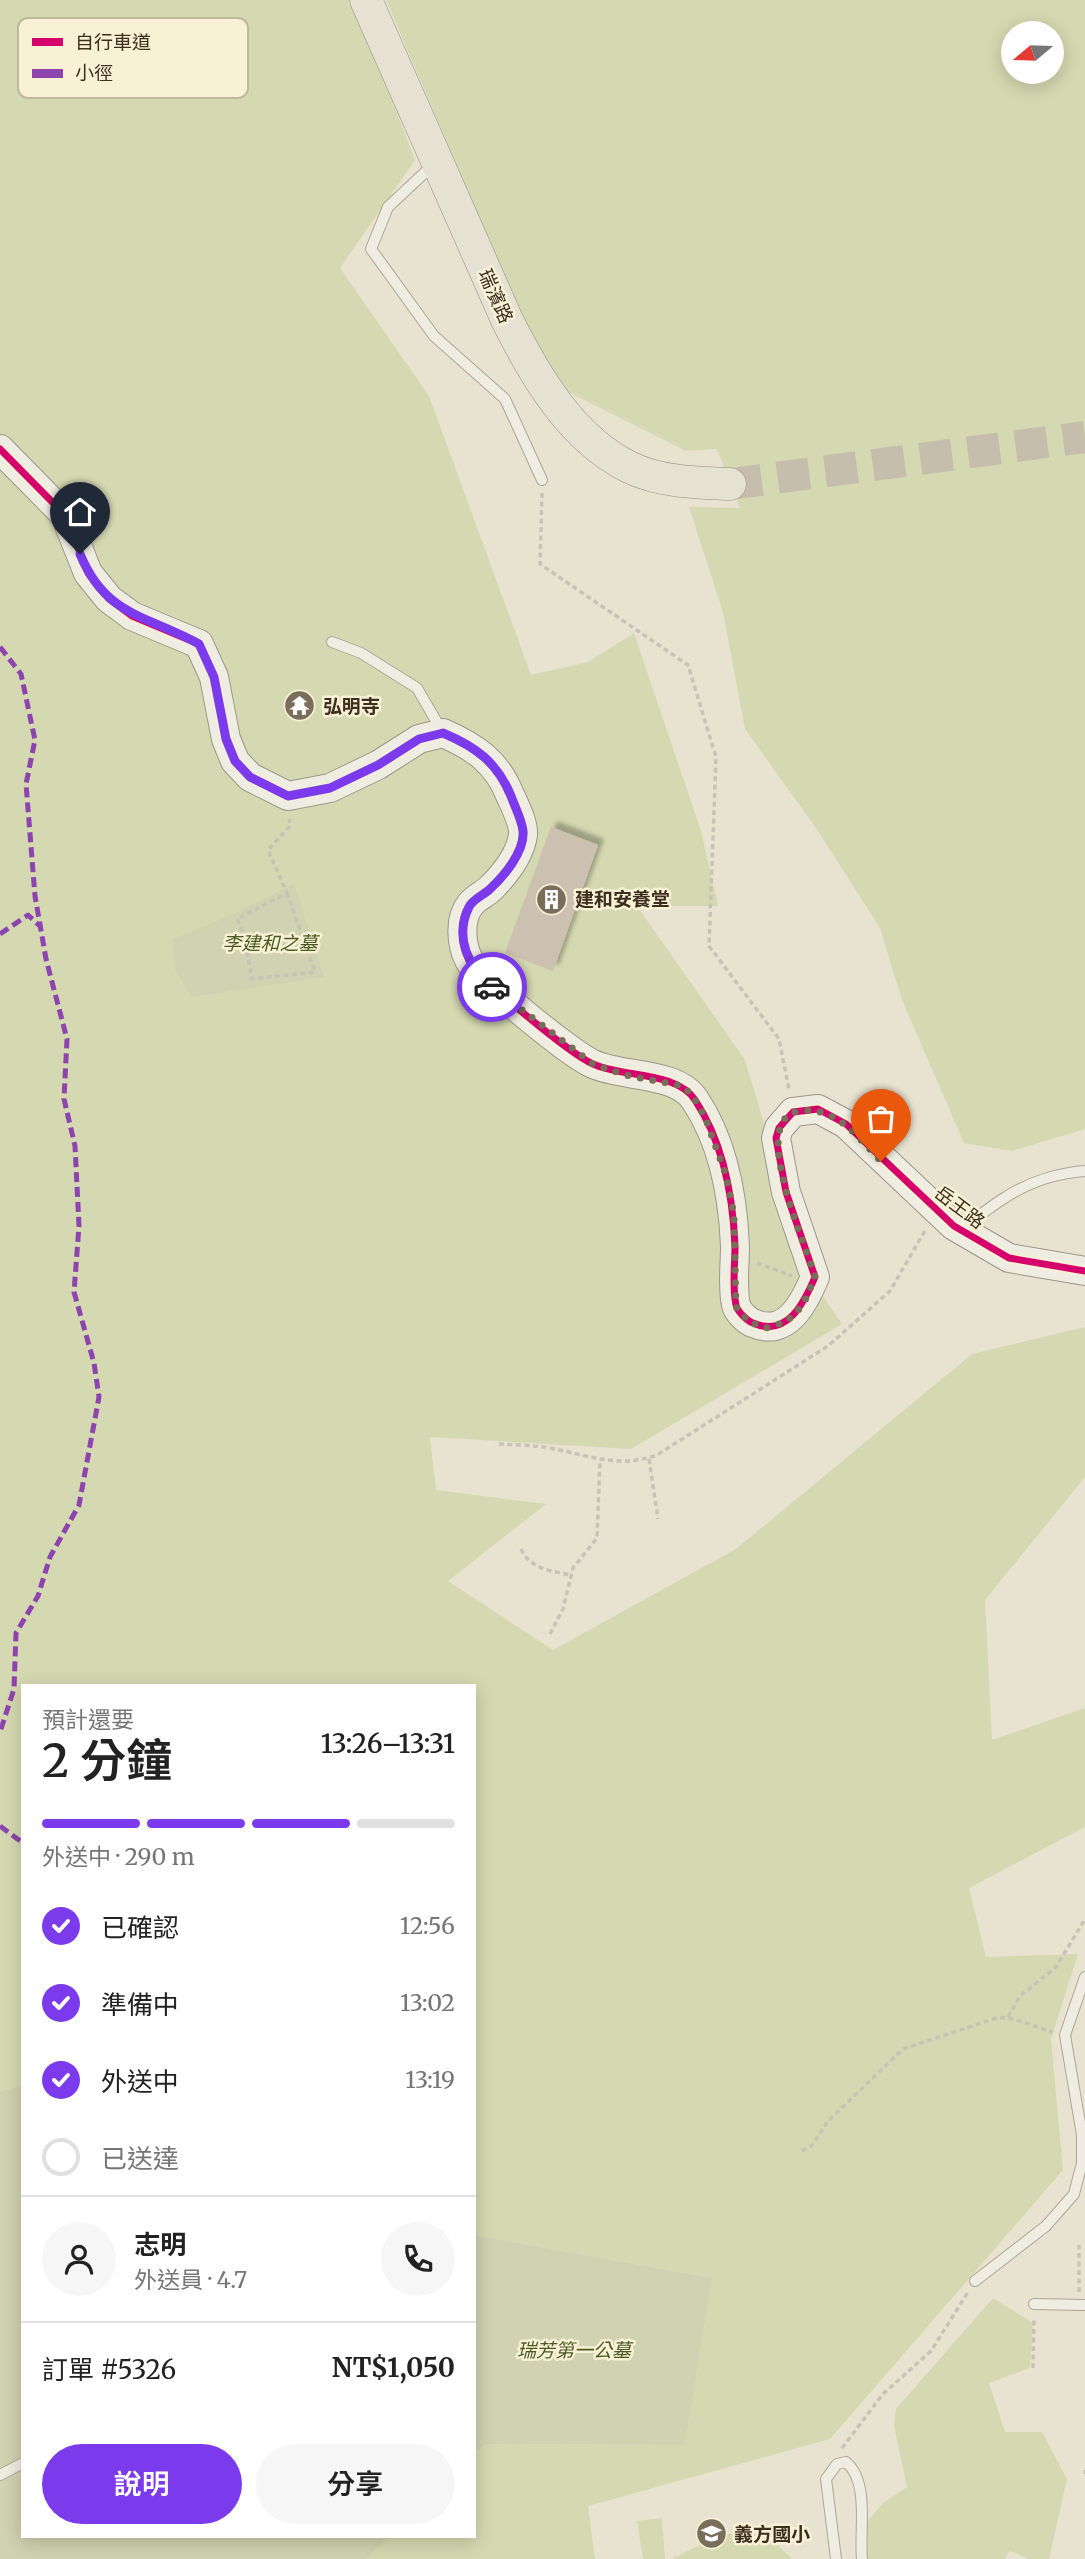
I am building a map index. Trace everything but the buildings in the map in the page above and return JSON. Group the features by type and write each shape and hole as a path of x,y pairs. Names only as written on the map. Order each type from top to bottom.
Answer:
{"main road":[{"name":"瑞濱路","path":"366,0 436,162 524,354 571,420 595,445 630,468 667,479 730,484"}],"street":[{"path":"0,449 65,515 88,573 109,599 132,615 199,644 214,677 226,739 235,761 250,777 288,796 330,788 378,765 419,739 443,733 484,754 503,778 523,833 515,860 491,888 469,905 461,934 468,959 481,977 593,1064 625,1075 683,1086 694,1098 705,1117 726,1175 734,1215 736,1307 749,1322 766,1328 786,1322 803,1305 815,1277 786,1192 778,1149 779,1128 793,1112"},
{"name":"岳王路","path":"793,1112 818,1108 846,1124 946,1220 1009,1258 1085,1271"}],"lane":[{"path":"436,162 388,207 371,250 434,336 505,399 542,480"},
{"path":"332,642 362,653 417,688 443,733"},
{"path":"946,1220 981,1217 1006,1196 1060,1173 1085,1171"},
{"path":"975,2281 1046,2226 1074,2194 1082,2163 1082,2134 1065,2035 1085,1978"},
{"path":"1034,2304 1082,2305"},
{"path":"836,2559 826,2479 837,2464 846,2462 853,2468 860,2484 862,2559"},
{"path":"0,2475 21,2464"}],"path":[{"path":"542,480 540,564 688,665 716,757 709,946 779,1039 793,1112"},
{"path":"287,893 237,919 244,935 252,979 315,971 287,893 268,850 290,826 288,796"},
{"path":"499,1444 548,1448 600,1460 636,1463 649,1458 828,1346 890,1291 919,1237 946,1220"},
{"path":"735,1266 749,1260 786,1276 815,1277"},
{"path":"649,1458 658,1519"},
{"path":"550,1634 563,1609 571,1575 597,1538 600,1460"},
{"path":"521,1549 526,1559 542,1569 571,1575"},
{"path":"1008,2017 1020,1996 1056,1967 1085,1919"},
{"path":"802,2151 812,2145 828,2121 902,2049 996,2018 1008,2017 1019,2023 1065,2035"},
{"path":"1079,2245 1082,2305"},
{"path":"837,2464 842,2449 883,2394 931,2351 975,2281"},
{"path":"1033,2368 1034,2304"}],"green space":[{"path":"0,0 354,0 415,160 340,268 429,396 531,675 588,662 634,633 701,831 718,906 637,906 745,1060 766,1130 790,1248 842,1324 631,1449 430,1437 436,1490 546,1504 448,1581 553,1650 736,1549 972,1354 1085,1327 1085,1477 985,1600 992,1740 1085,1708 1085,1827 969,1888 986,1957 1078,1954 1051,2039 1063,2170 830,2439 588,2506 595,2559 367,2559 388,2538 476,2538 476,2452 485,2444 685,2445 712,2278 476,2235 476,1684 21,1684 21,2086 0,2091"},
{"path":"386,0 1085,0 1085,1129 1012,1151 964,1143 902,1000 880,928 818,831 745,729 723,612 689,507 740,508 717,449 686,451 568,392 535,348"},
{"name":"李建和之墓","path":"294,884 324,977 192,997 175,970 173,939"},
{"path":"21,2086 21,2538 388,2538 367,2559 0,2559 0,2091"},
{"name":"瑞芳第一公墓","path":"476,2235 712,2278 685,2445 485,2444 476,2452"},
{"path":"993,2298 1033,2323 1030,2368 989,2383 1005,2432 1042,2432 1067,2479 1049,2559 1029,2559 1010,2551 1005,2559 865,2559 864,2526 883,2503 907,2487 894,2426 896,2409"},
{"path":"662,2518 665,2559 643,2559 637,2521"},
{"path":"751,2533 772,2539 792,2559 672,2559 721,2534"}],"tunnel":[{"path":"730,484 1085,437"}],"marked path":[{"path":"0,647 21,674 35,740 26,784 35,896 46,959 67,1039 64,1099 75,1146 79,1226 74,1292 94,1363 99,1397 79,1505 50,1557 38,1596 16,1633 14,1689 0,1732"},
{"path":"0,934 28,915 41,927"},
{"path":"0,1826 21,1842"}],"cycle path":[{"path":"0,449 65,515 88,573 109,599 132,616 199,644 214,677 226,739 235,761 250,777 288,796 330,788 378,765 419,739 443,733 475,750 499,773 517,809 523,835 519,850 506,870 466,911 462,932 469,960 507,999 582,1058 606,1068 675,1084 695,1100 713,1134 725,1170 734,1227 736,1305 748,1320 765,1326 785,1322 800,1307 815,1277 786,1192 776,1138 779,1128 793,1112 818,1109 846,1124 954,1226 1009,1258 1085,1271"}],"way so far":[{"path":"492,987 572,1051 593,1064 625,1075 683,1086 694,1098 705,1117 726,1175 734,1215 736,1307 749,1322 766,1328 786,1322 803,1305 815,1277 786,1192 776,1138 779,1128 793,1112 818,1108 846,1124 881,1161"}],"place":[{"name":"弘明寺","path":"300,706"},
{"name":"建和安養堂","path":"552,899"},
{"name":"義方國小","path":"711,2534"}],"route":[{"path":"80,554 88,573 109,599 132,615 199,644 214,677 226,739 235,761 250,777 288,796 330,788 378,765 419,739 443,733 470,744 484,754 503,778 523,833 515,860 491,888 469,905 461,934 468,959 492,987"}]}
